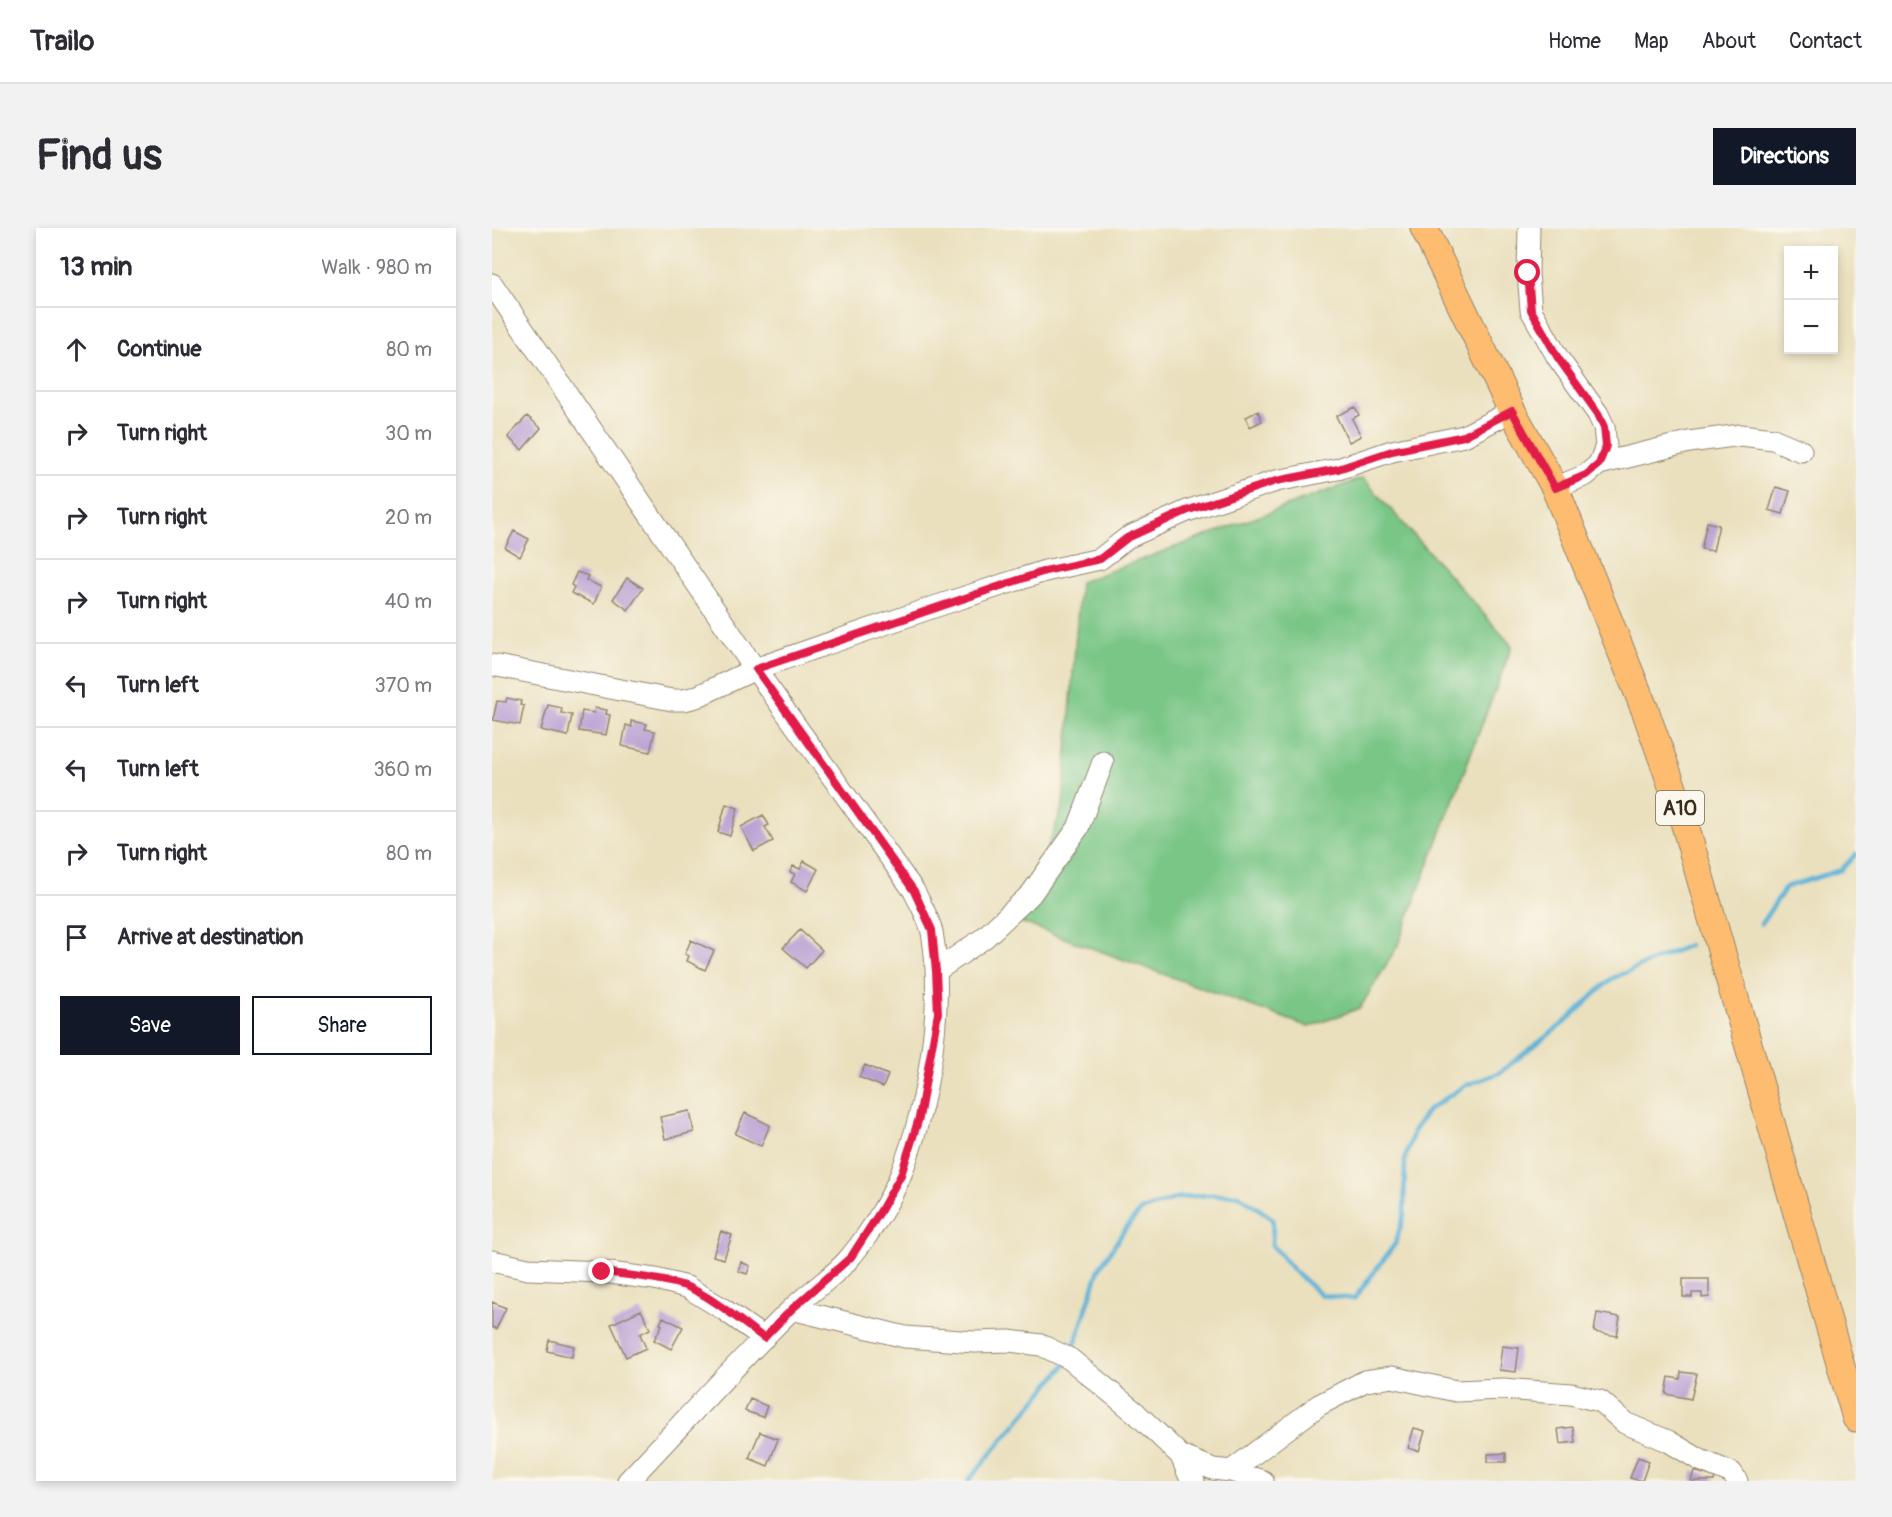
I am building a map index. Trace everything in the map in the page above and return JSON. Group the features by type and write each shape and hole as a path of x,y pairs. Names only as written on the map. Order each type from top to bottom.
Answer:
{"main road":[{"name":"A10","path":"1424,228 1512,411 1555,488 1645,710 1681,811 1856,1418"}],"street":[{"path":"1529,228 1528,273 1531,310 1558,358 1598,414 1604,427 1606,446 1599,464"},
{"path":"492,284 756,669 914,891 932,930 938,1013 919,1118 901,1175 851,1257 792,1309 628,1481"},
{"path":"492,665 672,700 684,700 696,697 756,669 1033,575 1100,559 1127,538 1186,511 1276,481 1338,469 1392,451 1464,436 1512,411"},
{"path":"1555,488 1586,475 1599,464 1689,442 1741,435 1773,439 1801,451"},
{"path":"936,971 984,938 1030,894 1078,828 1103,762"},
{"path":"492,1261 528,1269 602,1272 655,1279 687,1287 764,1338"},
{"path":"792,1309 905,1337 975,1342 1009,1341 1041,1345 1070,1359 1136,1413 1181,1456 1213,1469 1231,1471 1263,1481"},
{"path":"1231,1471 1318,1405 1365,1381 1392,1377 1456,1391 1503,1389 1571,1394 1600,1401 1625,1424 1668,1441 1700,1460 1732,1473 1737,1481"},
{"path":"1181,1456 1194,1481"}],"green space":[{"path":"1363,478 1512,646 1397,947 1360,1008 1309,1027 1020,922 1063,806 1080,582"}],"building":[{"path":"1355,407 1359,415 1352,419 1361,436 1349,442 1336,416"},
{"path":"1258,411 1262,421 1250,427 1246,417"},
{"path":"527,416 541,428 522,450 508,437"},
{"path":"1776,487 1790,491 1783,514 1769,510"},
{"path":"1707,522 1719,525 1713,551 1701,549"},
{"path":"514,531 529,539 520,557 505,548"},
{"path":"577,572 588,576 586,580 601,587 594,604 571,593 574,587 571,585"},
{"path":"627,578 643,588 628,610 613,599"},
{"path":"507,698 521,701 520,705 524,706 520,725 493,720 497,701 506,702"},
{"path":"548,705 562,708 561,713 572,715 568,736 541,730"},
{"path":"595,708 607,710 606,714 610,715 606,735 579,731 582,711 594,713"},
{"path":"631,721 647,724 645,729 655,731 650,752 622,746 626,725 632,727"},
{"path":"726,804 738,808 730,836 718,832"},
{"path":"763,815 769,825 765,827 773,841 754,851 741,827"},
{"path":"804,861 818,869 807,891 791,882 795,874 790,872 793,866 800,869"},
{"path":"800,930 822,950 806,968 783,948"},
{"path":"691,940 714,951 705,970 687,961 689,956 685,954"},
{"path":"865,1065 888,1075 883,1087 859,1077"},
{"path":"690,1111 694,1132 665,1139 660,1117"},
{"path":"745,1113 770,1125 761,1146 735,1134"},
{"path":"721,1231 732,1235 724,1259 713,1256"},
{"path":"741,1262 750,1266 747,1274 738,1271"},
{"path":"1683,1279 1709,1279 1709,1297 1702,1298 1702,1293 1692,1293 1692,1297 1683,1297"},
{"path":"492,1302 506,1308 496,1329 492,1327"},
{"path":"641,1310 650,1329 640,1334 646,1348 626,1357 611,1324"},
{"path":"1597,1313 1620,1317 1617,1336 1594,1332"},
{"path":"663,1317 683,1327 671,1349 654,1340 662,1325 660,1324"},
{"path":"549,1340 574,1346 572,1357 547,1351"},
{"path":"1502,1346 1519,1348 1516,1372 1499,1370"},
{"path":"1681,1372 1697,1374 1691,1399 1666,1394 1669,1377 1680,1379"},
{"path":"750,1399 767,1406 763,1417 745,1411"},
{"path":"1573,1427 1575,1442 1560,1444 1558,1429"},
{"path":"1414,1428 1425,1431 1419,1451 1408,1448"},
{"path":"760,1432 778,1439 768,1466 749,1458"},
{"path":"1506,1453 1506,1462 1488,1462 1488,1454"},
{"path":"1638,1457 1649,1461 1642,1481 1630,1478"},
{"path":"1694,1471 1715,1477 1714,1481 1691,1481"}],"waterway":[{"path":"1761,924 1786,887 1841,870 1856,854"},
{"path":"1072,1354 1099,1269 1123,1232 1140,1211 1177,1198 1239,1195 1273,1219 1272,1245 1294,1271 1321,1295 1354,1299 1395,1244 1404,1215 1405,1158 1414,1130 1428,1110 1464,1086 1499,1073 1564,1023 1611,979 1689,945"},
{"path":"968,1481 1066,1364"}],"route":[{"path":"602,1272 655,1279 687,1287 764,1338 792,1309 851,1257 901,1175 919,1118 938,1013 932,930 914,891 756,669 1045,571 1100,559 1127,538 1186,511 1276,481 1338,469 1392,451 1464,436 1512,411 1555,488 1586,475 1599,464 1606,446 1604,427 1598,414 1558,358 1531,310 1528,273"}]}
